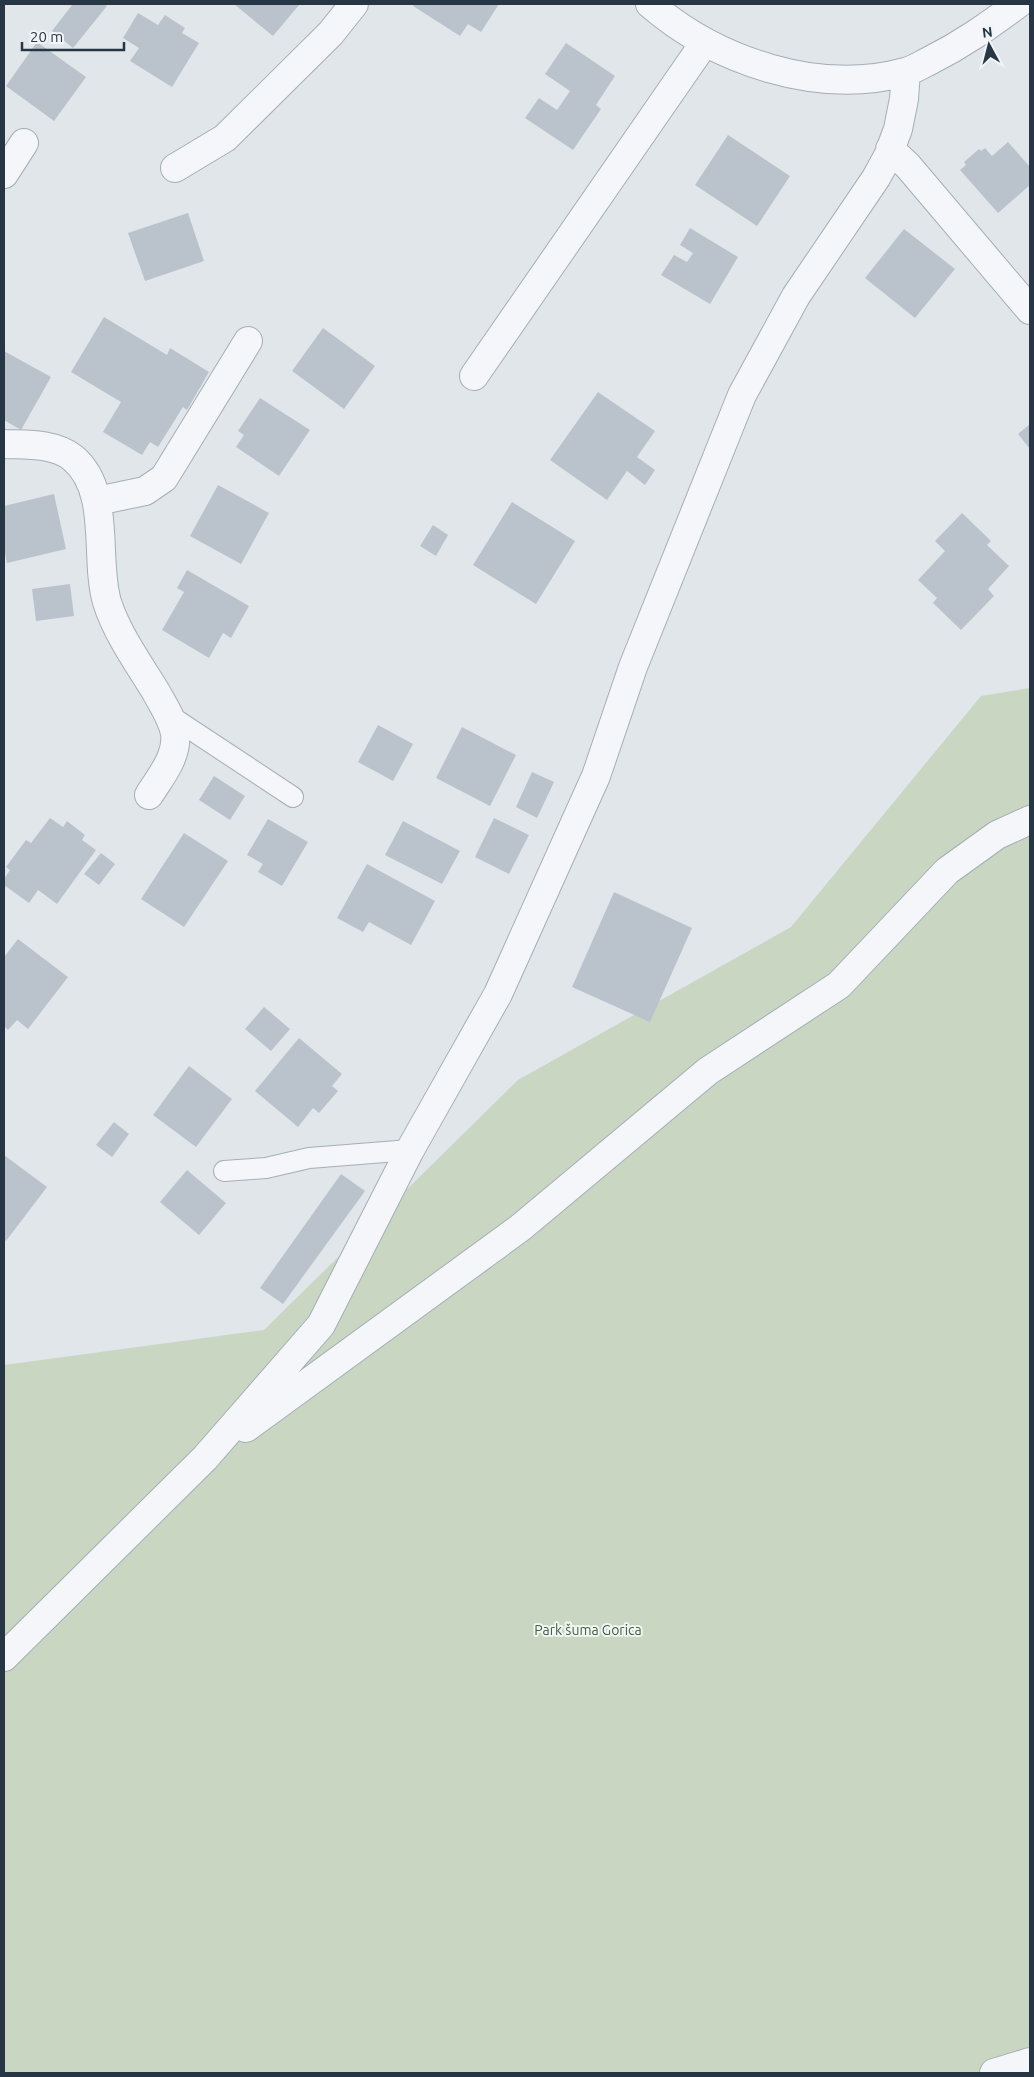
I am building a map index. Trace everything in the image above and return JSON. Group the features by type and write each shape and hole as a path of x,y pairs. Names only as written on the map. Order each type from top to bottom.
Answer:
{"street":[{"path":"175,168 225,138 331,33 354,4"},
{"path":"650,4 661,14 706,42 737,58 789,73 843,79 869,78 906,72 965,43 1018,4"},
{"path":"474,376 706,42"},
{"path":"4,1657 205,1458 321,1325 410,1150 498,994 588,794 633,667 742,395 796,296 876,178 890,149 904,99 906,72"},
{"path":"4,174 24,143"},
{"path":"890,149 902,158 1030,310"},
{"path":"97,501 144,491 164,478 248,341"},
{"path":"4,444 58,449 74,459 88,479 97,501 101,532 101,570 107,603 120,631 169,715 175,734 174,754 150,794"},
{"path":"205,1458 520,1228 708,1071 839,985 947,870 997,835 1030,820"},
{"path":"994,2073 1030,2062"}],"lane":[{"path":"169,715 293,797"},
{"path":"224,1171 266,1168 309,1158 410,1150"}],"green space":[{"name":"Park šuma Gorica","path":"1030,688 1030,2073 4,2073 4,1365 264,1330 518,1080 791,927 981,696"}],"building":[{"path":"70,4 105,4 107,6 73,48 52,31 72,5"},
{"path":"234,4 300,4 273,36"},
{"path":"414,4 499,4 481,32 468,24 460,36 413,6"},
{"path":"138,13 158,25 165,15 185,28 182,33 199,43 172,87 130,61 139,48 123,38"},
{"path":"37,42 86,77 54,121 6,86"},
{"path":"566,43 615,76 596,105 601,109 573,150 525,118 539,98 557,110 570,91 545,74"},
{"path":"728,135 790,176 757,226 695,185"},
{"path":"1008,142 1030,167 1030,185 998,213 960,170 966,165 964,162 979,149 981,151 985,148 992,156"},
{"path":"188,213 204,261 145,281 128,233"},
{"path":"690,228 738,257 710,304 661,275 674,255 687,262 693,253 680,245"},
{"path":"904,229 955,269 915,318 865,278"},
{"path":"104,317 167,355 170,348 209,372 187,410 183,407 158,447 150,442 142,455 103,432 121,402 71,372"},
{"path":"323,328 375,366 344,409 292,371"},
{"path":"4,351 51,377 21,430 4,420"},
{"path":"598,392 655,431 637,457 655,470 645,485 627,471 607,500 550,460"},
{"path":"260,398 310,430 279,476 236,447 244,435 238,431"},
{"path":"1030,424 1030,449 1018,434"},
{"path":"218,485 269,513 241,564 190,536"},
{"path":"54,494 66,549 7,563 4,549 4,506"},
{"path":"512,502 575,541 536,604 473,565"},
{"path":"962,513 991,541 987,545 1009,566 988,589 994,596 961,630 933,603 937,598 918,580 945,551 935,541"},
{"path":"433,525 448,535 436,556 420,546"},
{"path":"187,570 249,606 231,638 223,633 209,658 162,630 184,592 177,588"},
{"path":"70,584 74,616 36,621 32,589"},
{"path":"378,725 413,744 393,781 358,762"},
{"path":"462,727 516,755 490,806 436,778"},
{"path":"532,772 554,782 537,818 516,807"},
{"path":"214,776 245,796 230,820 199,800"},
{"path":"50,818 63,827 67,821 85,835 82,840 96,850 57,904 38,890 29,903 4,885 4,879 10,870 6,867 26,840 31,843"},
{"path":"494,818 529,835 509,874 475,857"},
{"path":"268,819 308,842 282,886 258,872 263,864 247,855"},
{"path":"403,821 460,851 442,884 385,855"},
{"path":"184,833 228,861 184,927 141,899"},
{"path":"101,853 115,864 99,885 84,874"},
{"path":"367,864 435,901 411,945 369,922 363,932 337,918"},
{"path":"614,892 692,928 650,1022 572,987"},
{"path":"18,939 68,977 28,1029 17,1020 8,1030 4,1026 4,957"},
{"path":"264,1007 290,1029 271,1051 245,1029"},
{"path":"299,1038 342,1074 332,1086 338,1091 319,1113 313,1108 298,1127 255,1091"},
{"path":"189,1066 232,1099 196,1147 153,1115"},
{"path":"114,1122 129,1134 112,1157 96,1145"},
{"path":"4,1155 47,1187 6,1241 4,1239"},
{"path":"187,1170 226,1203 199,1235 160,1202"},
{"path":"341,1174 365,1191 283,1304 260,1288"}]}
